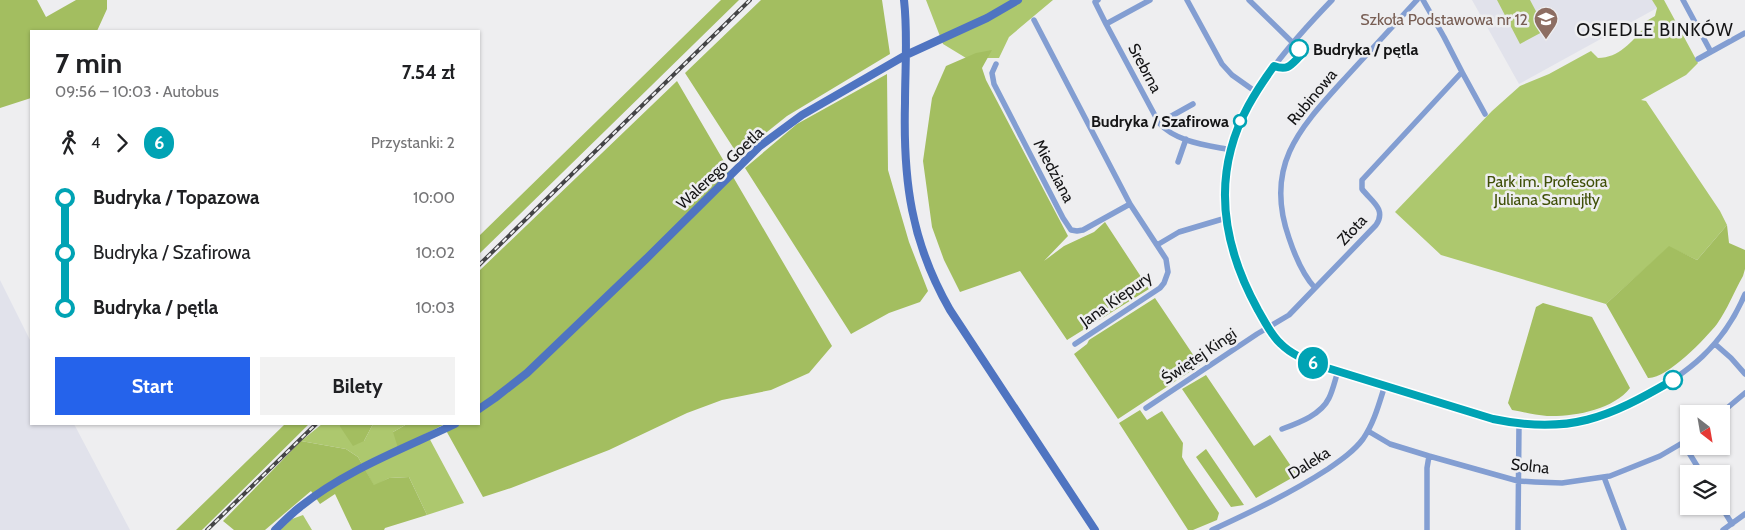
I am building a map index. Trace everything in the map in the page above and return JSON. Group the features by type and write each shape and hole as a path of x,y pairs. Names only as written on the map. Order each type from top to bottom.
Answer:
{"street":[{"path":"904,0 906,172 916,231 925,259 950,310 1095,530"},
{"name":"Walerego Goetla","path":"480,408 534,366 760,146 802,115 906,55 987,18 1018,0"},
{"name":"Srebrna","path":"1098,0 1094,2 1159,122 1172,134 1230,150"},
{"path":"1106,24 1150,0"},
{"path":"1187,0 1222,64 1232,75 1256,92"},
{"path":"1248,0 1294,43"},
{"path":"1332,0 1294,43 1256,92 1240,121 1230,150 1226,178 1226,218 1240,274 1269,328 1282,345 1297,356 1338,371 1493,419 1519,424 1565,424 1613,412 1673,380 1699,360 1715,344 1730,323 1745,294"},
{"name":"Rubinowa","path":"1315,288 1308,281 1284,225 1281,187 1285,161 1294,140 1311,116 1417,0"},
{"path":"1423,0 1485,114"},
{"path":"1682,0 1711,52"},
{"name":"Jana Kiepury","path":"1034,20 1130,204 1157,245 1168,266 1168,272 1160,288 1075,344"},
{"path":"1698,58 1745,33"},
{"name":"Miedziana","path":"996,64 992,73 994,84 1071,230 1083,230 1130,204"},
{"name":"Złota","path":"1269,328 1289,315 1379,222 1380,210 1362,190 1362,180 1462,72"},
{"path":"1159,122 1193,104"},
{"path":"1178,162 1186,139"},
{"path":"1157,245 1179,232 1226,218"},
{"name":"Świętej Kingi","path":"1146,408 1269,328"},
{"path":"1715,344 1745,374"},
{"path":"1282,429 1301,422 1324,406 1329,398 1338,371"},
{"name":"Daleka","path":"1212,530 1272,501 1319,475 1349,453 1368,431 1385,385"},
{"path":"1730,406 1745,393"},
{"path":"1518,530 1519,424"},
{"path":"275,530 300,507 325,489 360,469 454,425"},
{"name":"Solna","path":"1368,431 1390,444 1518,481 1562,482 1604,477 1660,456 1680,445"},
{"path":"1427,530 1427,468 1429,456"},
{"path":"1604,477 1624,530"},
{"path":"1724,530 1745,514"},
{"path":"1726,515 1732,524"}],"shaded area":[{"name":"Szkoła Podstawowa nr 12","path":"1472,0 1652,0 1657,8 1519,84"},
{"path":"0,280 30,340 30,425 75,425 130,530 0,530"}],"green space":[{"path":"0,0 37,0 46,17 76,0 107,0 107,9 97,30 30,30 30,98 0,108"},
{"path":"721,0 739,0 480,253 480,235"},
{"path":"761,0 882,0 890,54 787,116 738,155 685,73"},
{"path":"926,0 1053,0 1009,37 999,58 966,58 943,44"},
{"path":"1497,0 1530,0 1546,30 1520,44"},
{"name":"Park im. Profesora Juliana Samujłły","path":"1652,0 1664,0 1698,63 1686,75 1641,100 1646,101 1720,211 1727,225 1697,260 1669,247 1606,304 1441,255 1395,212 1492,111 1520,86 1549,74 1591,51 1598,58 1612,55 1624,48 1645,27 1643,23 1655,16 1657,8"},
{"path":"992,50 982,68 986,80 1068,236 1044,261 1064,246 1094,232 1105,222 1149,289 1067,340 1020,271 960,292 944,260 932,227 923,161 932,98 946,66 976,53"},
{"path":"887,74 888,170 909,242 928,291 920,302 889,313 851,334 745,168 797,124"},
{"path":"677,81 832,346 809,373 771,390 722,400 687,413 609,450 483,497 443,425 480,425 480,270"},
{"path":"1727,225 1729,243 1745,250 1745,269 1721,319 1685,357 1665,372 1656,377 1648,378 1606,304 1669,246 1697,260"},
{"path":"1155,298 1200,365 1118,419 1074,354 1087,344 1089,340"},
{"path":"1543,303 1592,317 1630,388 1623,396 1592,411 1569,415 1547,416 1512,410 1508,403 1536,307"},
{"path":"1206,375 1254,446 1270,435 1297,475 1256,498 1182,389"},
{"path":"1140,410 1147,420 1162,411 1183,443 1182,457 1219,513 1217,520 1193,530 1188,530 1119,423"},
{"path":"284,425 308,425 202,530 176,530"},
{"path":"321,425 339,425 364,441 372,425 405,425 393,432 427,434 464,503 427,515 409,477 389,478 374,486 358,457 346,449 301,441"},
{"path":"339,425 372,425 364,441 353,446"},
{"path":"405,425 443,425 398,448 393,432"},
{"path":"301,441 346,449 358,457 374,485 389,478 409,477 427,515 385,528 384,530 352,530 335,494 320,504 311,491 265,530 234,530 223,521"},
{"path":"1206,449 1244,505 1231,507 1196,457"},
{"path":"303,515 312,530 280,530 292,519"}],"railway":[{"path":"480,264 750,0"},
{"path":"207,530 315,425"}],"bus line":[{"name":"6","path":"1299,49 1301,52 1300,56 1286,68 1274,66 1256,92 1240,121 1230,150 1225,195 1226,218 1236,264 1262,317 1272,334 1282,345 1302,358 1324,367 1493,419 1519,424 1556,425 1602,416 1622,408 1673,380"}],"place":[{"name":"Szkoła Podstawowa nr 12","path":"1546,40"},
{"name":"Budryka / pętla","path":"1299,49"},
{"name":"Budryka / Szafirowa","path":"1240,121"}],"district":[{"name":"OSIEDLE BINKÓW","path":"1655,30"}]}
